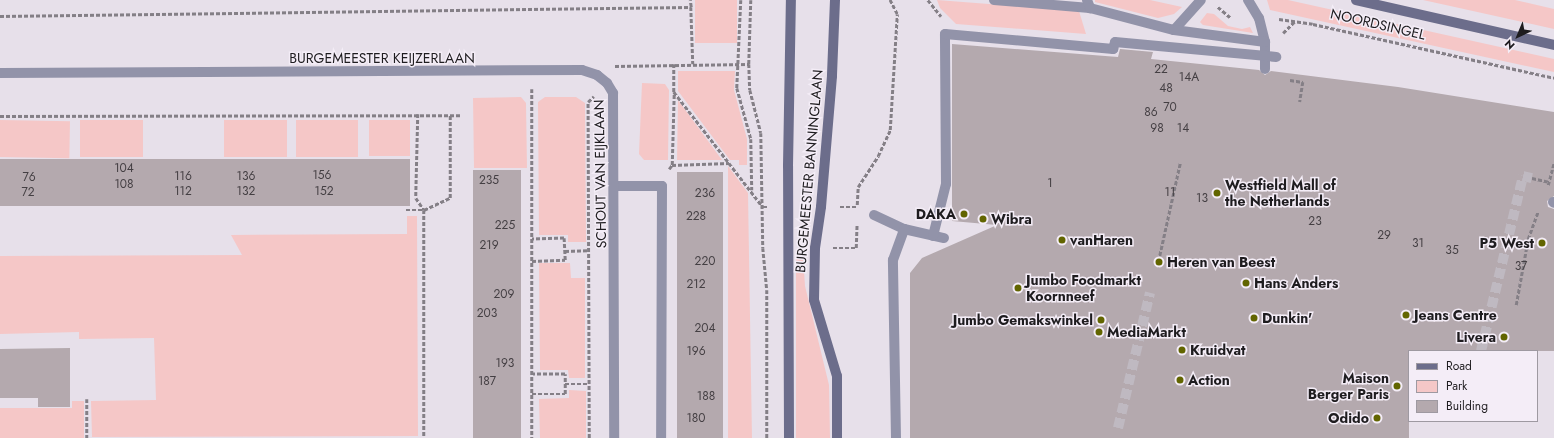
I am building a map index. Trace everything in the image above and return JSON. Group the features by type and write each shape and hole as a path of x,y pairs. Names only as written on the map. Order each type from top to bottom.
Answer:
{"street":[{"name":"BURGEMEESTER BANNINGLAAN","path":"789,438 788,166 791,0"},
{"name":"BURGEMEESTER BANNINGLAAN","path":"835,0 832,76 821,207 815,248 814,300 837,376 838,438"},
{"path":"994,0 1088,4 1174,30 1265,42"},
{"path":"1248,0 1259,18 1265,42 1265,69"},
{"name":"NOORDSINGEL","path":"1356,0 1554,45"},
{"path":"1174,30 1201,1"},
{"path":"933,236 946,184 945,34 1113,49 1115,42 1276,57"},
{"name":"BURGEMEESTER KEIJZERLAAN","path":"0,73 582,70 607,83"},
{"name":"SCHOUT VAN EIJKLAAN","path":"607,83 613,94 615,186 614,438"},
{"path":"615,186 662,186 661,438"},
{"path":"874,215 904,230 944,238"},
{"path":"896,438 893,260 904,230"}],"path":[{"path":"690,0 693,64"},
{"path":"741,0 737,88 751,139 752,191"},
{"path":"751,0 749,64 750,90 761,133 763,207 762,248 767,290 767,438"},
{"path":"857,214 858,187 878,156 890,130 897,14 890,0"},
{"name":"NOORDSINGEL","path":"1201,1 1218,7 1236,22 1259,18 1313,24 1554,78"},
{"path":"0,16 690,7"},
{"path":"662,186 672,165 674,64"},
{"path":"607,83 612,67 617,65 749,64"},
{"path":"532,70 532,438"},
{"path":"1290,80 1303,82 1300,102"},
{"name":"SCHOUT VAN EIJKLAAN","path":"589,438 588,102 607,83"},
{"path":"674,92 763,207"},
{"path":"418,114 416,198 424,210 424,438"},
{"path":"406,210 424,210 450,198 450,114"},
{"path":"0,116 462,115"},
{"path":"672,165 729,163"},
{"path":"1157,267 1180,163"},
{"path":"1546,189 1554,163"},
{"path":"1532,178 1549,182"},
{"path":"1516,305 1528,239 1538,211"},
{"path":"856,248 857,221"},
{"path":"532,239 564,238 565,251 565,260 532,261"},
{"path":"565,251 588,250"},
{"path":"532,394 565,394 565,374 533,374"},
{"path":"565,384 589,384"},
{"path":"87,399 87,438"}],"green space":[{"path":"695,0 737,0 737,43 695,43"},
{"path":"937,0 1079,11 1086,34 956,24 940,8"},
{"path":"1095,0 1150,0 1182,7 1174,14 1158,18 1095,2"},
{"path":"1267,0 1288,0 1554,59 1554,72 1270,10"},
{"path":"1423,0 1515,0 1554,9 1554,29"},
{"path":"1207,13 1214,14 1228,26 1242,29 1250,27 1253,33 1203,25 1200,22"},
{"path":"678,71 735,71 734,90 747,139 747,165 739,165 739,160 730,160 678,91"},
{"path":"642,83 665,84 669,90 668,160 644,160 639,154"},
{"path":"521,97 526,103 527,168 474,168 473,98"},
{"path":"545,97 576,97 585,103 586,242 568,242 568,235 539,235 538,102"},
{"path":"678,100 722,160 677,160"},
{"path":"0,120 70,121 69,158 0,157"},
{"path":"80,120 143,120 143,157 80,157"},
{"path":"224,120 287,120 287,157 224,157"},
{"path":"296,120 358,120 358,157 296,157"},
{"path":"369,120 410,120 410,156 369,156"},
{"path":"728,166 748,193 752,438 728,438"},
{"path":"407,216 417,216 418,436 92,437 91,401 156,400 154,338 79,339 79,332 0,334 0,256 242,255 231,235 407,234"},
{"path":"803,255 805,286 829,385 830,438 796,438 796,257"},
{"path":"539,263 570,263 571,278 585,278 585,378 569,378 568,370 540,370"},
{"path":"569,390 586,391 586,438 540,438 539,399 569,398"},
{"path":"72,401 84,401 84,438 0,438 0,408 72,408"}],"building":[{"name":"Westfield Mall of the Netherlands","path":"952,44 1118,57 1120,49 1153,52 1151,59 1259,70 1265,75 1271,71 1398,87 1554,112 1554,196 1547,201 1548,207 1554,209 1554,351 1408,350 1409,438 910,438 910,273 922,258 997,225 952,221"},
{"path":"0,159 410,159 410,206 0,206"},
{"path":"473,170 521,170 521,438 473,438"},
{"path":"677,172 723,172 723,438 677,438"},
{"path":"70,348 70,407 38,407 38,398 0,398 0,349"}],"tunnel":[{"path":"1481,350 1523,176 1532,178"},
{"path":"1118,428 1150,293"}],"place":[{"name":"Westfield Mall of the Netherlands","path":"1217,193"},
{"name":"DAKA","path":"964,214"},
{"name":"Wibra","path":"983,219"},
{"name":"vanHaren","path":"1062,240"},
{"name":"P5 West","path":"1542,243"},
{"name":"Heren van Beest","path":"1159,262"},
{"name":"Hans Anders","path":"1246,283"},
{"name":"Jumbo Foodmarkt Koornneef","path":"1018,288"},
{"name":"Jeans Centre","path":"1406,315"},
{"name":"Dunkin'","path":"1254,318"},
{"name":"Jumbo Gemakswinkel","path":"1101,320"},
{"name":"MediaMarkt","path":"1099,332"},
{"name":"Livera","path":"1504,337"},
{"name":"Kruidvat","path":"1182,350"},
{"name":"Action","path":"1180,380"},
{"name":"Maison Berger Paris","path":"1397,386"},
{"name":"Odido","path":"1377,418"}]}
